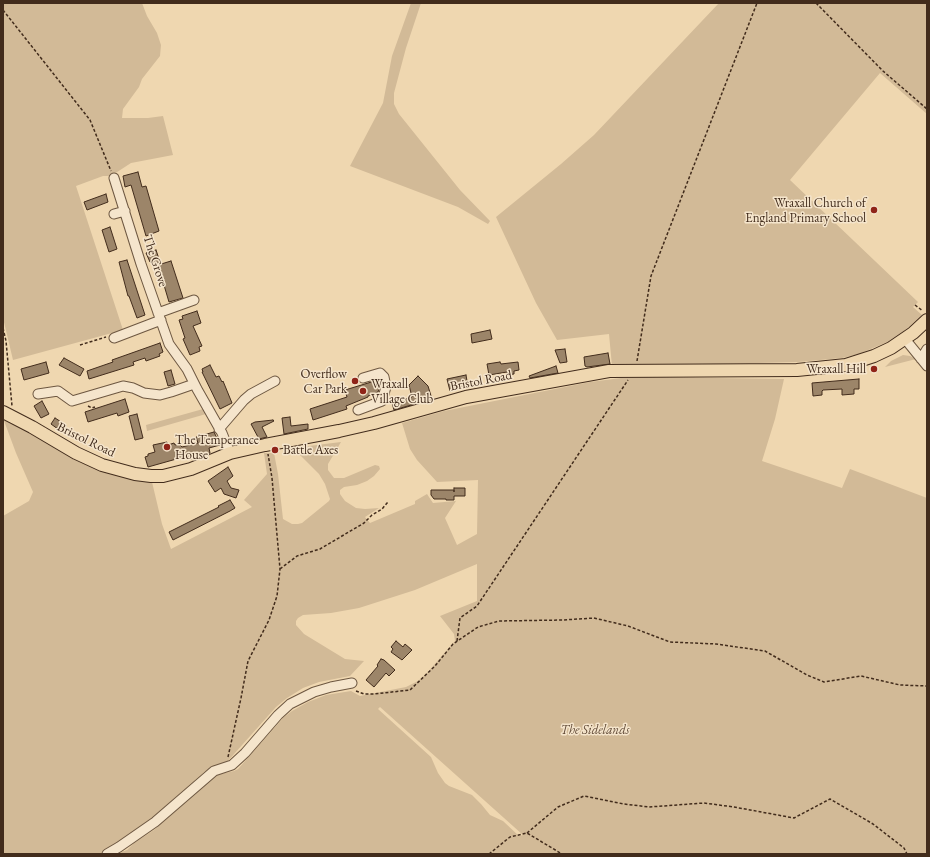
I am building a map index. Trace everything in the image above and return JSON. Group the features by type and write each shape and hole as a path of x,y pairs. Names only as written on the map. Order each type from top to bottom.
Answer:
{"main road":[{"name":"Bristol Road","path":"8,414 91,460 115,469 151,476 177,473 230,454 265,445 374,423 466,397 609,371 797,370 852,364 891,348 927,320"}],"street":[{"name":"The Grove","path":"114,178 141,264 170,344 184,364 219,429 230,454"},
{"path":"114,214 124,211"},
{"path":"119,339 160,316 194,300"},
{"path":"904,339 924,363"},
{"path":"924,363 927,349"},
{"path":"358,410 382,401 386,387 384,376 380,373 363,378"},
{"path":"219,429 251,394 275,381"},
{"path":"38,394 58,391 70,400 86,393 123,386 133,388 144,393 160,395 194,384"},
{"path":"370,406 374,423"},
{"path":"107,854 155,822 214,771 232,765 290,704 314,692 347,684"}],"path":[{"path":"457,641 460,618 477,606 635,370 651,276 757,3"},
{"path":"816,3 883,71 927,110"},
{"path":"3,10 90,120 114,178"},
{"path":"916,305 927,320"},
{"path":"3,328 6,341 8,414"},
{"path":"80,345 113,334 119,339"},
{"path":"232,765 228,762 228,758 248,661 269,620 277,596 280,569 272,478 265,445"},
{"path":"280,569 298,556 320,549 364,522 382,509 388,502"},
{"path":"347,684 364,694 410,690 435,666 453,644 478,627 499,621 594,618 628,626 670,642 716,644 765,651 807,675 824,682 861,676 900,685 927,686"},
{"path":"489,854 510,837 527,833 558,807 584,796 624,804 649,807 704,803 794,818 830,799 873,824 904,848 907,854"},
{"path":"527,833 562,854"}],"green space":[{"path":"3,3 142,3 147,16 157,33 161,45 160,56 142,79 139,87 123,109 122,118 148,118 163,116 173,155 131,163 111,176 103,176 76,186 123,330 13,360 3,318"},
{"path":"411,3 421,3 406,48 394,93 394,104 399,114 460,190 490,221 488,224 458,207 350,166 383,103 392,56"},
{"path":"719,3 927,3 927,114 880,73 790,180 918,302 913,307 922,315 904,331 887,342 859,354 842,358 798,362 717,364 716,367 612,366 609,334 557,340 536,303 496,217 594,135"},
{"path":"903,355 916,359 885,367 891,361"},
{"name":"The Sidelands","path":"621,378 784,379 775,419 762,461 842,488 850,469 927,498 927,854 116,854 127,850 134,843 154,830 216,775 238,769 284,717 292,711 308,702 326,695 351,691 360,696 406,687 418,681 455,641 454,634 440,616 477,601 477,564 415,590 359,608 331,613 303,615 298,618 296,625 304,634 345,659 364,661 350,676 319,682 303,688 287,698 276,707 226,763 212,767 204,772 151,819 123,840 99,854 3,854 3,516 29,501 33,492 3,418 107,472 125,478 152,482 162,524 171,549 252,507 244,500 267,474 264,453 274,453 283,519 292,524 302,523 330,499 325,484 319,474 293,448 341,442 328,464 328,470 334,478 344,478 375,465 379,466 380,469 367,481 357,485 344,487 340,490 340,494 345,501 356,508 379,508 365,517 370,523 415,504 415,501 427,494 433,503 456,501 445,518 457,545 477,534 478,480 437,482 417,460 410,449 402,423 444,411 590,382","holes":["380,707 523,835 519,836 503,821 490,815 472,795 445,783 438,773 431,757 378,709"]},
{"path":"203,409 206,414 147,431 146,425"}],"building":[{"path":"138,172 142,187 146,186 159,231 146,236 131,185 125,187 123,176"},
{"path":"106,194 108,202 87,210 84,202"},
{"path":"110,227 117,249 109,252 102,230"},
{"path":"156,250 160,262 152,265 146,253"},
{"path":"127,260 145,315 137,318 128,296 119,262"},
{"path":"171,261 183,298 169,302 158,265"},
{"path":"197,311 201,323 193,326 202,346 199,347 200,351 190,355 183,339 185,338 179,320 183,319 182,316"},
{"path":"490,330 492,339 472,343 471,334"},
{"path":"160,343 163,352 159,354 160,356 146,361 145,358 133,362 134,365 89,379 87,371 113,362 112,360"},
{"path":"565,349 567,362 560,363 555,350"},
{"path":"608,353 610,364 585,366 584,357"},
{"path":"64,358 84,369 80,376 59,365"},
{"path":"46,362 49,373 24,380 21,369"},
{"path":"500,362 501,364 518,362 519,370 514,371 514,374 507,375 507,372 489,375 487,364"},
{"path":"210,365 216,377 219,376 222,382 223,381 232,403 220,409 202,372 202,369"},
{"path":"556,366 558,373 530,378 529,376"},
{"path":"171,370 175,384 168,386 164,372"},
{"path":"466,375 468,387 450,391 447,379"},
{"path":"418,376 428,386 432,399 394,410 392,403 412,397 409,385"},
{"path":"859,379 859,389 854,389 854,394 842,395 842,389 823,390 822,395 813,396 812,383"},
{"path":"378,380 380,387 378,392 346,406 347,409 313,420 310,409 347,397 345,390"},
{"path":"125,399 129,412 118,416 117,413 88,422 85,412"},
{"path":"42,401 49,414 41,418 34,406"},
{"path":"137,414 143,438 135,440 129,416"},
{"path":"290,417 291,426 308,424 308,429 284,434 282,418"},
{"path":"55,418 66,425 62,432 51,424"},
{"path":"274,421 262,427 267,437 259,439 251,424 255,422"},
{"name":"The Temperance House","path":"214,432 220,445 209,448 210,453 197,458 180,458 148,467 145,457 148,456 148,454 155,452 153,445 167,442 168,445 174,443 175,445 179,444 182,447 198,443 196,437"},
{"path":"228,467 233,476 227,481 231,488 239,490 236,498 224,494 221,488 215,492 208,481"},
{"path":"454,488 465,488 465,496 454,496 454,500 446,500 434,499 431,495 431,490 454,490"},
{"path":"230,500 235,508 173,540 169,532"},
{"path":"396,641 403,647 405,644 412,650 402,660 391,652 393,649 391,647"},
{"path":"381,659 395,670 389,676 386,673 374,687 366,680 378,666 377,665"}],"place":[{"name":"Wraxall Church of England Primary School","path":"874,210"},
{"name":"Wraxall Hill","path":"874,369"},
{"name":"Overflow Car Park","path":"355,381"},
{"name":"Wraxall Village Club","path":"363,391"},
{"name":"The Temperance House","path":"167,447"},
{"name":"Battle Axes","path":"275,450"}]}
